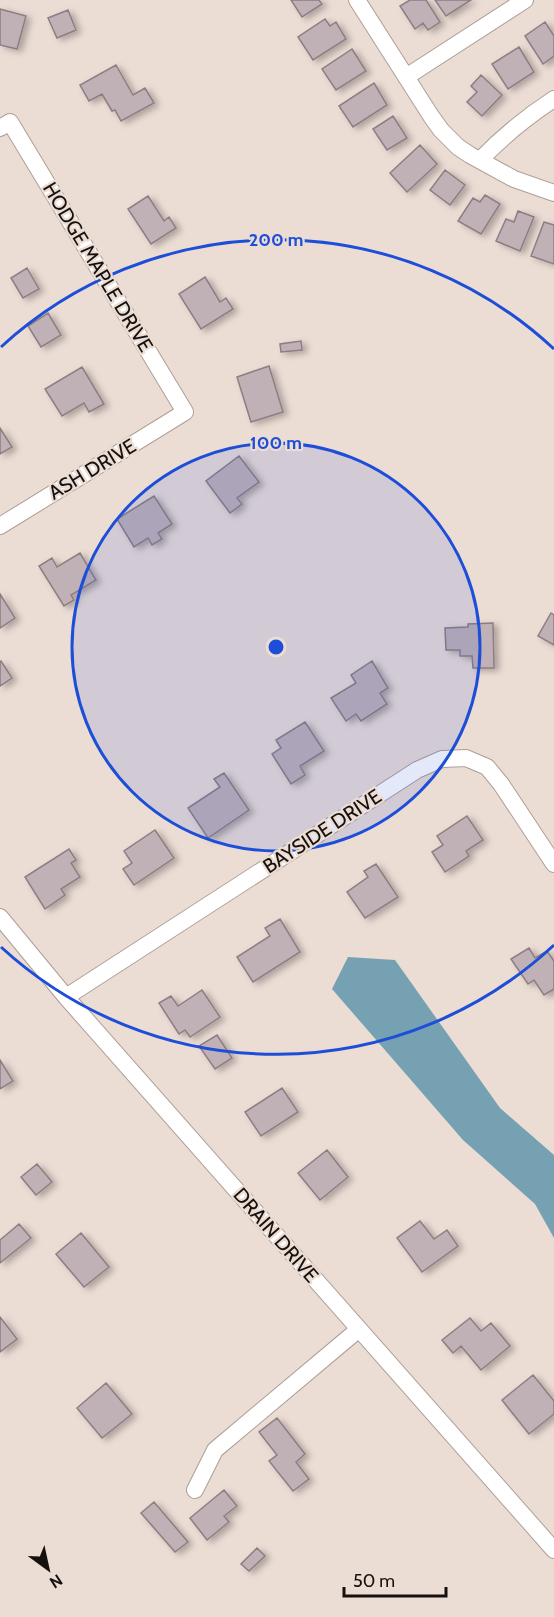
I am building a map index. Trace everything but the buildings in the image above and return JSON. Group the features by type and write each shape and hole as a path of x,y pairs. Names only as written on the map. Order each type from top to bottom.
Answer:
{"street":[{"path":"357,0 441,130 458,147 514,179 554,193"},
{"path":"406,77 525,0"},
{"path":"480,160 500,138 554,99"},
{"name":"HODGE MAPLE DRIVE","path":"5,125 185,412"},
{"name":"ASH DRIVE","path":"0,526 185,412"},
{"name":"BAYSIDE DRIVE","path":"66,997 417,770 442,759 466,758 487,767 501,784 554,864"},
{"name":"DRAIN DRIVE","path":"0,917 66,997 554,1550"},
{"path":"195,1490 216,1450 359,1329"}],"water":[{"path":"348,957 395,960 500,1108 554,1155 554,1238 535,1204 463,1140 332,989"}]}
